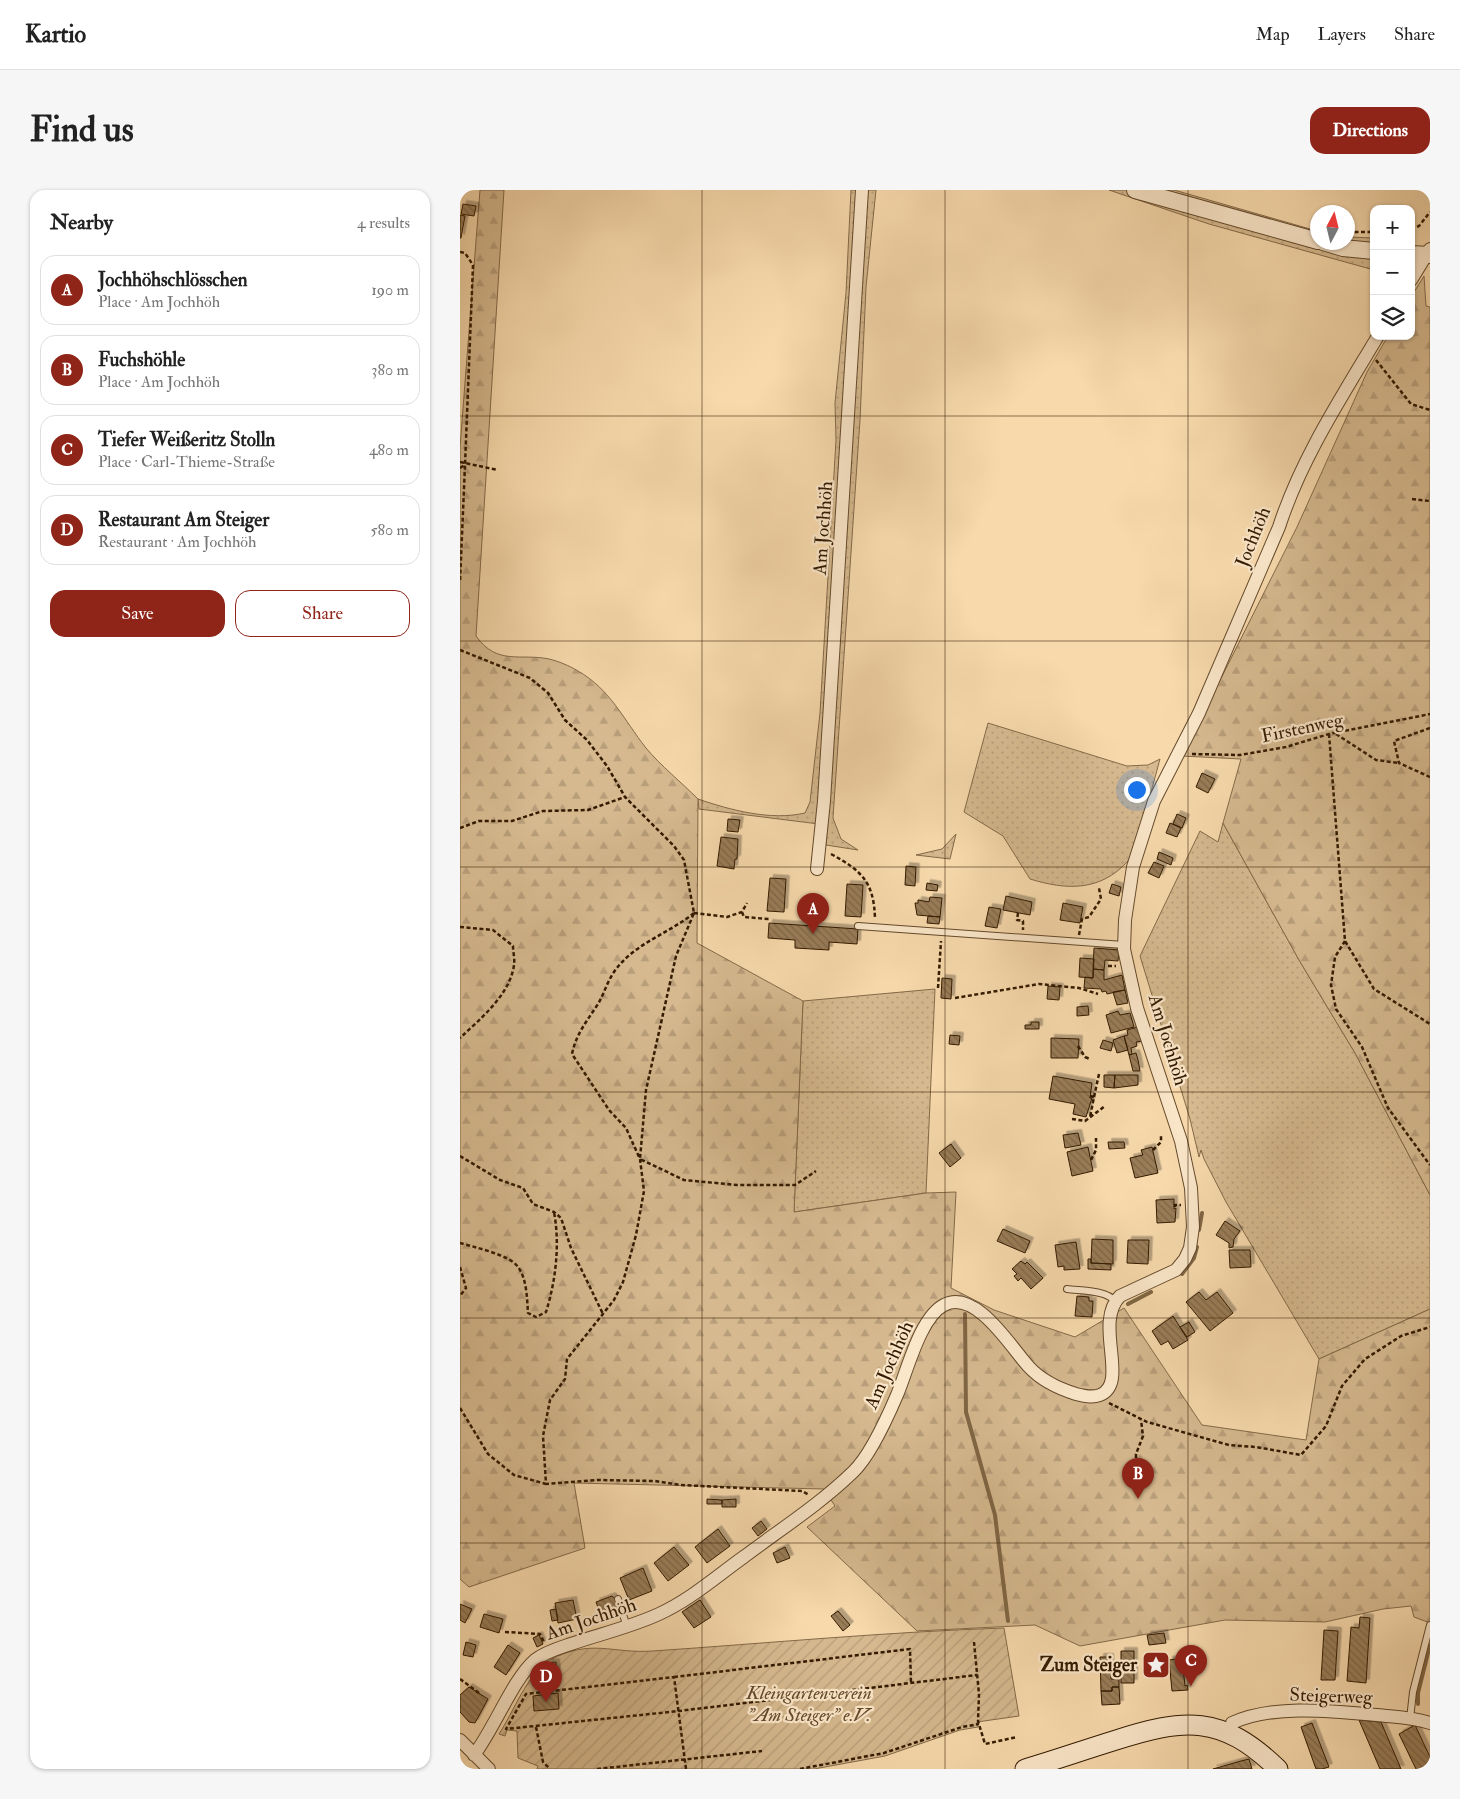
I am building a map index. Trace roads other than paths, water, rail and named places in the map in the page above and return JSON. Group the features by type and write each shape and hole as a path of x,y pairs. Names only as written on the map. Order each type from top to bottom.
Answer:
{"main road":[{"path":"1026,1769 1161,1726 1182,1724 1226,1727 1262,1753 1278,1769"}],"street":[{"name":"Am Jochhöh","path":"817,869 828,732 862,190"},
{"path":"1135,190 1310,239"},
{"path":"1355,249 1370,251"},
{"path":"1415,272 1424,253"},
{"name":"Jochhöh","path":"1176,756 1199,713 1279,527 1288,500 1312,448 1376,340"},
{"name":"Am Jochhöh","path":"474,1755 534,1660 551,1651 627,1627 662,1613 687,1598 821,1500 856,1470 883,1424 921,1335 932,1316 944,1304 963,1303 977,1310 998,1329 1029,1368 1039,1376 1071,1392 1096,1397 1105,1393 1112,1381 1110,1310 1120,1296 1176,1270 1190,1248 1193,1228 1191,1188 1181,1141 1137,1008 1124,944 1125,920 1133,867 1153,803 1176,756"},
{"name":"Steigerweg","path":"1226,1727 1246,1718 1304,1711 1410,1718 1427,1722"},
{"path":"460,1740 489,1769"},
{"path":"473,1769 474,1755"}],"lane":[{"path":"858,926 1124,944"},
{"path":"1067,1289 1112,1297 1115,1301"},
{"path":"618,1599 627,1627"},
{"path":"1410,1718 1413,1692 1430,1626"}],"waterway":[{"path":"1199,1230 1202,1213"},
{"path":"1182,1274 1194,1258 1197,1247"},
{"path":"1128,1304 1151,1292"},
{"path":"965,1314 966,1412 995,1515 1008,1621"},
{"path":"1418,1704 1418,1693 1430,1645"}],"place":[{"name":"Jochhöhschlösschen","path":"813,934"},
{"name":"Fuchshöhle","path":"1138,1499"},
{"name":"Zum Steiger","path":"1156,1665"},
{"name":"Tiefer Weißeritz Stolln","path":"1191,1686"},
{"name":"Restaurant Am Steiger","path":"546,1702"}],"park label":[{"name":"Kleingartenverein \"Am Steiger\" e.V.","path":"809,1704"}]}
